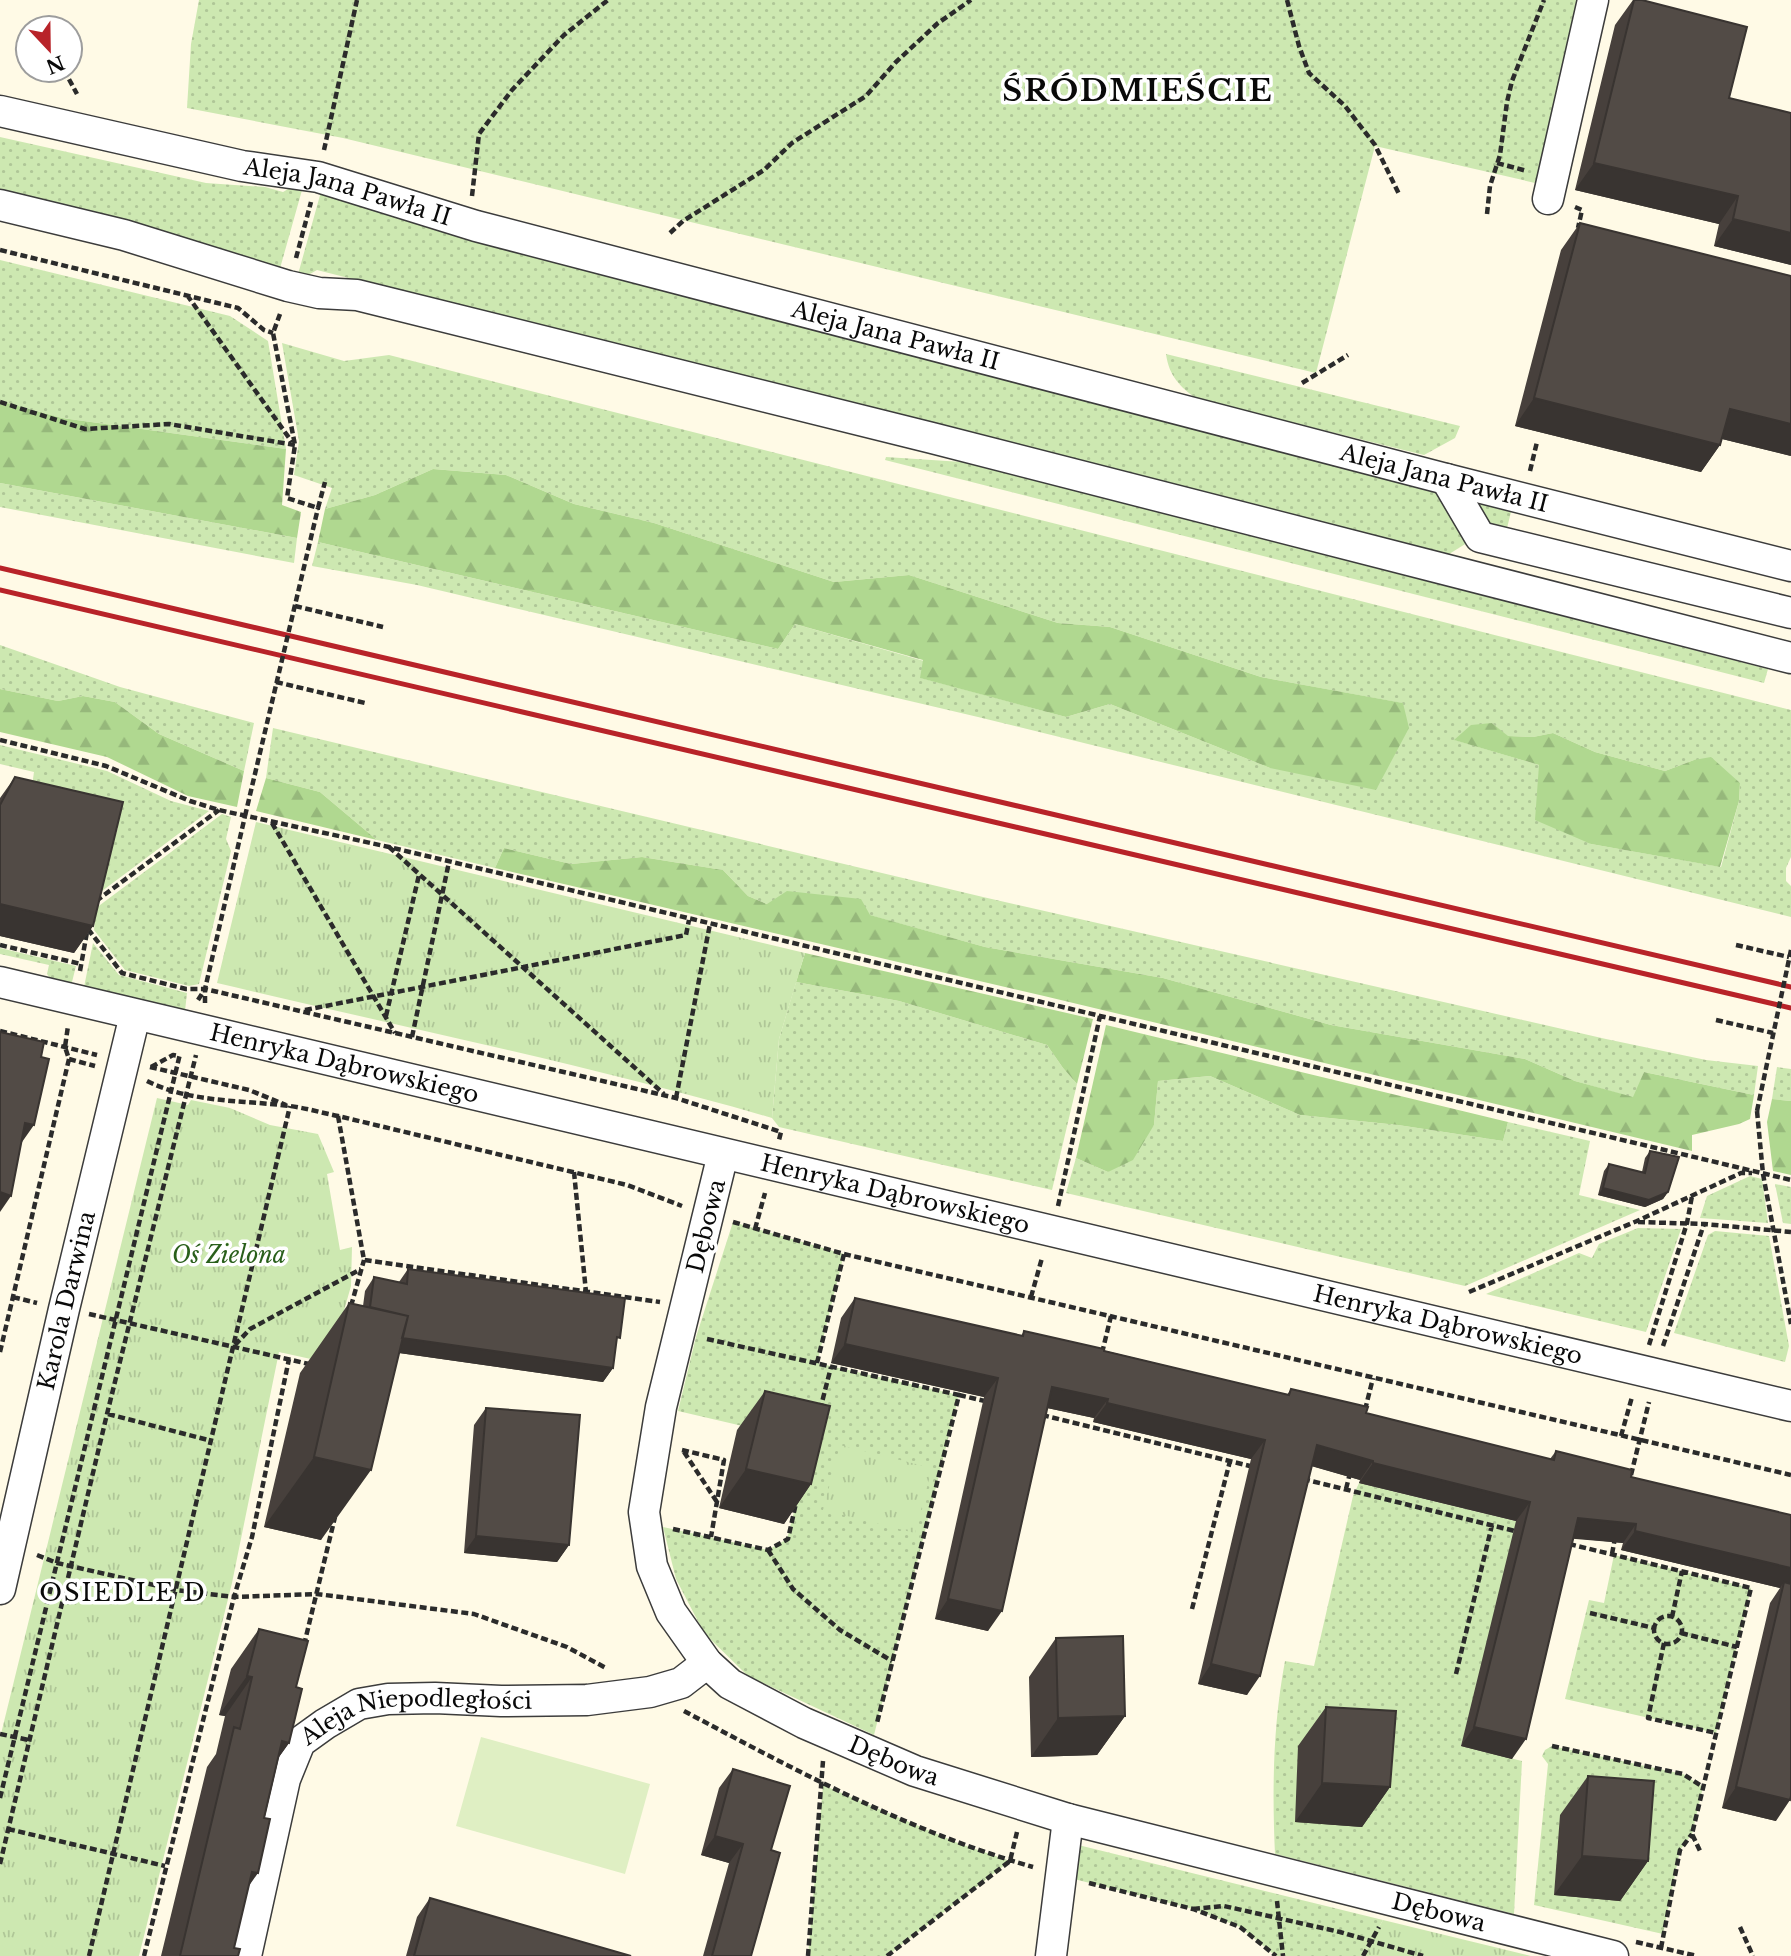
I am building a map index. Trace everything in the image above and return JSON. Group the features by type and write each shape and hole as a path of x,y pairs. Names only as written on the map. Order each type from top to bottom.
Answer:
{"street":[{"path":"1548,199 1593,0"},
{"name":"Aleja Jana Pawła II","path":"0,111 242,166 318,177 476,226 1446,480 1791,566"},
{"path":"0,121 30,118"},
{"path":"0,205 124,235 288,286 319,293 357,295 932,438 1791,658"},
{"path":"1446,480 1480,537 1791,613"},
{"name":"Henryka Dąbrowskiego","path":"0,982 1791,1406"},
{"name":"Karola Darwina","path":"0,1589 64,1309 133,1069 135,1015"},
{"name":"Dębowa","path":"723,1154 723,1224 661,1407 644,1512 652,1566 671,1612 707,1663 730,1684 804,1723 915,1771 1068,1819 1618,1947"},
{"name":"Aleja Niepodległości","path":"246,1956 285,1779 300,1742 325,1724 359,1704 388,1699 587,1700 650,1692 681,1682 707,1663"},
{"path":"1051,1956 1068,1819"}],"path":[{"path":"318,508 287,498 295,445 274,333 318,177 358,0"},
{"path":"472,197 479,134 512,90 564,35 608,0"},
{"path":"670,233 683,221 764,170 792,143 866,96 896,62 939,23 971,0"},
{"path":"1287,0 1309,73 1345,106 1375,145 1399,194"},
{"path":"1487,214 1490,186 1500,155 1512,81 1545,0"},
{"path":"72,84 77,94"},
{"path":"1497,163 1519,169"},
{"path":"0,250 238,308 264,330 274,333"},
{"path":"187,294 295,445"},
{"path":"1303,383 1349,355"},
{"path":"0,402 85,429 169,424 295,445"},
{"path":"205,989 325,482"},
{"path":"295,606 383,626"},
{"path":"276,682 365,703"},
{"path":"0,740 106,766 190,802 219,810 388,847 1791,1180"},
{"path":"92,905 219,810"},
{"path":"271,822 395,1033"},
{"path":"388,847 666,1096"},
{"path":"412,1037 449,862"},
{"path":"386,1017 419,874"},
{"path":"79,975 90,917"},
{"path":"301,1011 686,934 689,919"},
{"path":"676,1098 710,924"},
{"path":"87,929 122,973 186,989 205,989 676,1098 781,1132"},
{"path":"0,944 82,964"},
{"path":"1735,945 1789,957"},
{"path":"1791,950 1757,1111 1763,1174 1791,1324"},
{"path":"0,1352 69,1059 65,1047 70,1014"},
{"path":"1031,1297 1061,1197 1100,1016"},
{"path":"1716,1020 1773,1033"},
{"path":"0,1031 65,1047 133,1069 171,1091 239,1103 290,1106 338,1116 627,1185 723,1224 844,1254 1791,1475"},
{"path":"0,1864 107,1414 199,1045"},
{"path":"0,1798 181,1049"},
{"path":"133,1069 173,1055 195,1060"},
{"path":"69,1059 175,1073 249,1090 290,1106"},
{"path":"89,1956 290,1106"},
{"path":"338,1116 364,1260 347,1319"},
{"path":"574,1172 586,1292"},
{"path":"1469,1292 1637,1222 1741,1173 1763,1174"},
{"path":"1630,1479 1639,1441 1648,1373 1692,1196"},
{"path":"1637,1222 1704,1224 1791,1232"},
{"path":"1621,1436 1648,1373 1704,1224"},
{"path":"817,1363 844,1254"},
{"path":"364,1260 661,1302"},
{"path":"233,1348 250,1329 362,1268"},
{"path":"13,1297 38,1303"},
{"path":"83,1313 311,1364"},
{"path":"1099,1365 1111,1316"},
{"path":"696,1337 995,1404"},
{"path":"144,1956 234,1597 252,1536 289,1359"},
{"path":"818,1417 831,1367"},
{"path":"1364,1415 1373,1378"},
{"path":"874,1735 959,1395"},
{"path":"1031,1412 1265,1470"},
{"path":"1084,1426 1087,1413"},
{"path":"107,1414 212,1441"},
{"path":"676,1449 724,1460 710,1537"},
{"path":"683,1451 717,1502"},
{"path":"1192,1609 1230,1461"},
{"path":"1346,1489 1352,1465"},
{"path":"1300,1478 1529,1534"},
{"path":"663,1527 768,1550 788,1539 797,1502"},
{"path":"300,1658 336,1514"},
{"path":"1456,1674 1492,1525"},
{"path":"1612,1554 1618,1529"},
{"path":"1565,1543 1751,1588 1692,1834 1680,1850 1661,1948"},
{"path":"768,1550 793,1589 840,1630 892,1661"},
{"path":"1672,1617 1682,1571"},
{"path":"1590,1613 1654,1628"},
{"path":"1672,1617 1681,1625 1681,1633 1677,1641 1664,1643 1656,1637 1654,1628 1659,1620 1672,1617"},
{"path":"1681,1633 1737,1647"},
{"path":"1664,1643 1648,1718 1716,1733"},
{"path":"0,1734 29,1740"},
{"path":"1552,1746 1683,1774 1703,1787"},
{"path":"808,1956 824,1757"},
{"path":"887,1956 1010,1861 1018,1827"},
{"path":"8,1829 165,1866"},
{"path":"1692,1834 1701,1853"},
{"path":"1276,1893 1283,1956"},
{"path":"1193,1909 1224,1906 1423,1956"},
{"path":"1363,1956 1383,1920"},
{"path":"1740,1927 1753,1956"},
{"path":"1618,1947 1661,1948 1697,1956"}],"green space":[{"path":"199,0 1579,0 1544,185 1375,146 1316,373 343,138 187,108 191,44"},
{"path":"0,137 206,183 265,187 283,192 300,182 304,183 279,272 0,191"},
{"path":"322,188 469,238 1428,490 1439,494 1470,541 1446,556 317,270 301,279 297,278"},
{"path":"0,260 230,316 268,341 286,449 62,418 0,401"},
{"path":"282,343 344,361 389,355 1791,710 1791,857 1786,868 1786,881 1791,886 1791,917 978,717 417,585 312,566 318,542 778,649 795,624 924,661 921,678 1066,717 1110,704 1270,768 1402,703 1261,677 1110,627 1058,623 909,575 834,582 654,523 574,504 506,475 433,469 375,495 325,509 332,488 294,475 299,441","holes":["1492,723 1507,736 1533,737 1553,733 1595,752 1665,771 1694,760 1740,783 1739,801 1721,867 1591,844 1539,765 1455,740"]},
{"path":"1166,354 1460,426 1455,438 1424,455 1197,399 1176,380"},
{"path":"0,401 62,418 286,449 282,505 301,512 297,538 0,483"},
{"path":"886,457 962,462 1768,669 1764,683 885,460"},
{"path":"433,469 506,475 574,504 654,523 834,582 909,575 1058,623 1110,627 1261,677 1403,703 1409,728 1376,790 1270,768 1110,704 1066,717 920,678 923,660 795,624 778,649 318,542 325,509 375,495"},
{"path":"0,483 297,538 294,563 0,507"},
{"path":"1474,502 1511,512 1506,532 1484,527"},
{"path":"0,645 120,687 254,723 244,771 159,734 115,702 83,696 58,701 0,689"},
{"path":"0,689 58,701 83,696 115,702 159,734 244,771 237,807 188,796 107,757 0,732"},
{"path":"1492,723 1508,736 1533,737 1553,733 1595,752 1665,771 1711,757 1740,783 1739,801 1720,867 1591,844 1535,820 1539,765 1454,740 1471,725"},
{"path":"273,728 983,897 1606,1039 1706,1060 1758,1066 1754,1095 1644,1072 1634,1098 1575,1081 1525,1059 1331,1025 1163,978 985,947 869,915 767,904 748,896 723,870 642,857 571,864 504,848 495,868 377,840 320,792 266,778"},
{"path":"0,745 107,771 171,801 209,811 94,897 118,828 29,807 34,772 0,764"},
{"path":"266,778 320,792 377,840 256,811"},
{"path":"222,814 231,817 226,839 231,851 199,984 189,986 125,970 94,930 96,908"},
{"path":"256,822 805,953 779,1039 772,1118 565,1064 217,983"},
{"path":"504,848 571,864 642,857 723,870 748,896 767,904 787,891 861,899 870,915 985,947 1163,978 1331,1025 1525,1059 1575,1081 1633,1097 1644,1072 1754,1095 1750,1119 1692,1135 1692,1151 495,868"},
{"path":"93,943 119,975 187,993 185,1011 84,987"},
{"path":"0,948 76,966 72,982 69,984 50,978 47,974 49,965 0,954"},
{"path":"805,953 1093,1019 1077,1084 1047,1045 899,1001 796,982"},
{"path":"796,982 899,1001 1047,1045 1077,1084 1052,1190 779,1127 772,1118 779,1039"},
{"path":"1106,1025 1508,1122 1503,1141 1398,1125 1300,1115 1210,1076 1158,1081 1154,1125 1133,1160 1108,1172 1076,1158"},
{"path":"1777,1067 1791,1069 1791,1101 1772,1099"},
{"path":"1210,1076 1300,1115 1398,1125 1503,1141 1508,1122 1590,1141 1579,1195 1640,1210 1465,1286 1066,1193 1076,1158 1108,1172 1154,1125 1158,1081"},
{"name":"Oś Zielona","path":"157,1098 188,1105 191,1100 230,1108 270,1125 318,1134 334,1172 327,1174 340,1250 352,1247 351,1286 329,1363 279,1352 232,1583 139,1956 0,1956 0,1738"},
{"path":"1772,1099 1791,1101 1791,1175 1773,1171 1767,1122"},
{"path":"1750,1176 1762,1179 1768,1223 1700,1218 1707,1196"},
{"path":"1775,1184 1791,1187 1791,1224 1783,1223"},
{"path":"733,1222 844,1254 817,1363 959,1395 874,1735 748,1676 704,1633 676,1579 663,1527 768,1550 787,1539 812,1442 678,1411 696,1337"},
{"path":"1638,1228 1681,1229 1646,1332 1486,1294 1579,1253 1592,1258 1599,1244"},
{"path":"1715,1231 1769,1236 1789,1346 1785,1362 1674,1333 1708,1235"},
{"path":"840,1445 932,1468 915,1533 823,1510"},
{"path":"1359,1483 1524,1523 1461,1746 1522,1761 1514,1914 1275,1854 1274,1757 1285,1661 1314,1666 1353,1496"},
{"path":"1614,1555 1751,1588 1716,1733 1565,1699 1589,1600 1604,1603"},
{"path":"481,1737 650,1784 625,1874 456,1826"},
{"path":"1552,1746 1683,1774 1703,1787 1692,1834 1680,1850 1663,1934 1534,1905 1548,1764 1542,1756 1545,1750"},
{"path":"823,1785 958,1843 1010,1861 887,1956 808,1956"},
{"path":"1066,1842 1383,1920 1363,1956 1276,1956 1240,1927 1193,1909 1062,1876"},
{"path":"1383,1920 1531,1956 1363,1956"}],"building":[{"path":"1634,0 1747,27 1729,98 1791,113 1791,233 1733,219 1738,196 1594,163"},
{"path":"1580,223 1791,276 1791,424 1730,409 1720,445 1534,398"},
{"path":"15,777 123,802 93,926 0,904 0,805"},
{"path":"0,1032 44,1042 41,1057 49,1059 34,1125 25,1123 11,1196 0,1192"},
{"path":"1650,1151 1679,1157 1668,1192 1649,1200 1603,1188 1609,1164 1645,1173"},
{"path":"408,1269 625,1298 613,1368 402,1338 408,1316 370,1307 374,1277 407,1284"},
{"path":"855,1298 1023,1336 1024,1331 1289,1395 1291,1389 1368,1407 1366,1413 1554,1460 1556,1451 1632,1470 1631,1477 1791,1515 1791,1568 1635,1531 1636,1524 1578,1518 1526,1739 1474,1727 1530,1502 1373,1463 1317,1445 1260,1676 1211,1664 1265,1440 1107,1403 1108,1399 1052,1387 1002,1611 948,1599 998,1378 845,1344"},
{"path":"349,1303 408,1316 371,1470 314,1457"},
{"path":"765,1391 830,1406 811,1484 746,1469"},
{"path":"486,1408 580,1415 569,1545 476,1536"},
{"path":"1784,1582 1791,1584 1790,1800 1736,1787"},
{"path":"259,1629 308,1641 296,1687 302,1689 289,1743 282,1741 264,1818 270,1819 258,1873 252,1872 234,1948 240,1949 238,1956 180,1956 234,1727 240,1729 252,1677 247,1676"},
{"path":"1123,1636 1125,1716 1058,1718 1056,1638"},
{"path":"1326,1707 1396,1711 1390,1787 1322,1783"},
{"path":"733,1769 790,1786 771,1850 780,1853 751,1956 712,1956 743,1844 715,1836"},
{"path":"1588,1776 1654,1781 1648,1861 1582,1856"},
{"path":"430,1898 631,1956 414,1956"}],"railway":[{"path":"0,568 1791,987"},
{"path":"0,590 1791,1008"}],"district":[{"name":"ŚRÓDMIEŚCIE","path":"1138,91"},
{"name":"OSIEDLE D","path":"123,1593"}]}
